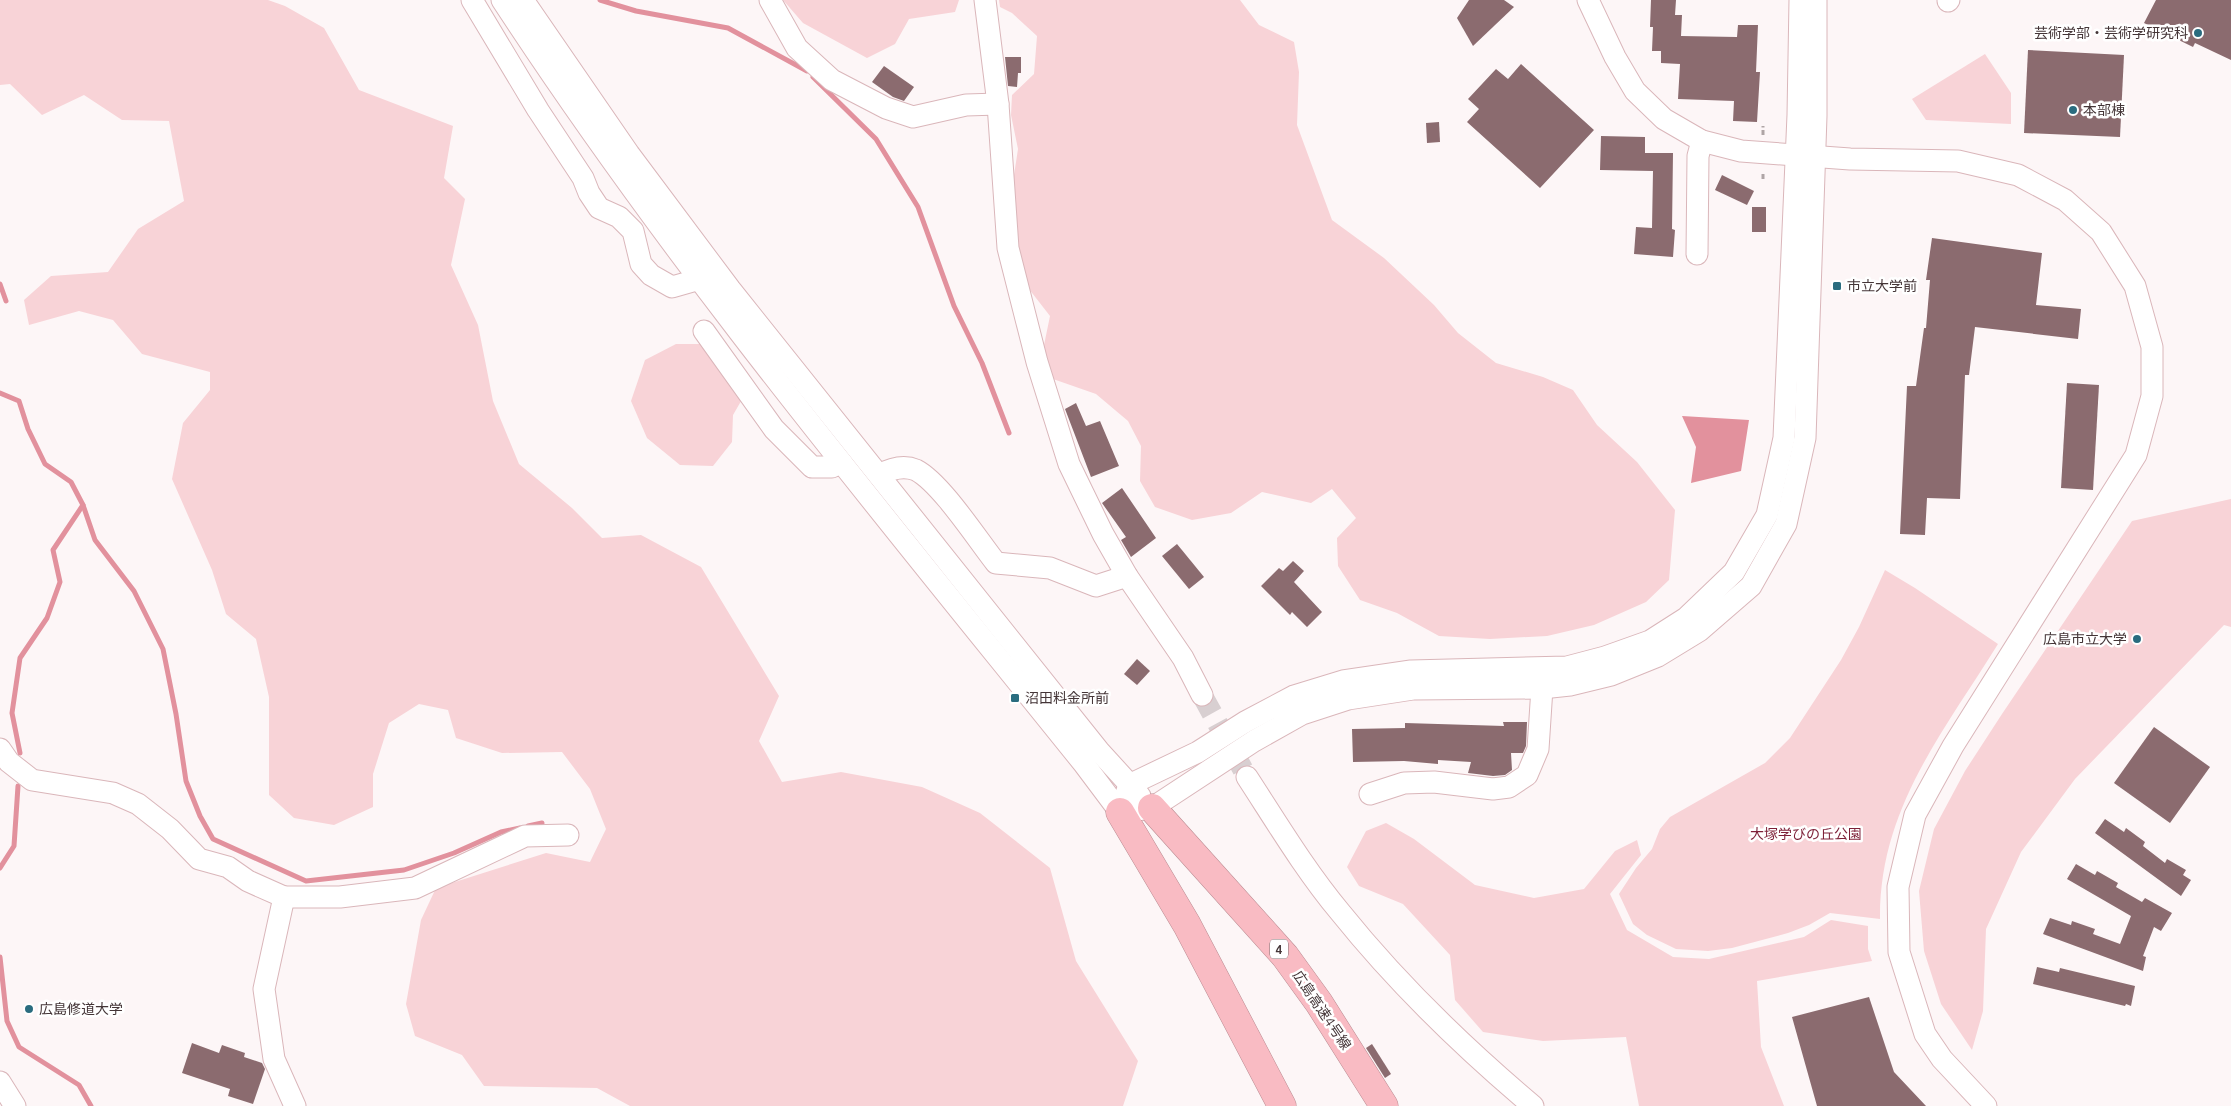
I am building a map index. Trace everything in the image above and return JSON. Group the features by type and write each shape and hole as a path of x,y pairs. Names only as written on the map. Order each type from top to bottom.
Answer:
{"highway":[{"name":"広島高速4号線","path":"1152,808 1285,956 1319,1003 1384,1106"},
{"path":"1120,812 1187,925 1282,1106"}],"street":[{"path":"472,0 538,110 583,178 589,193 599,208 619,217 633,230 640,264 651,275 672,287 700,279"},
{"path":"502,0 554,80 700,279 841,462 1084,764 1120,812"},
{"path":"523,0 629,154 730,289 1100,752 1152,808"},
{"path":"770,0 797,48 832,80 886,108 913,117 966,105 998,104"},
{"path":"985,0 998,104 1008,248 1037,362 1069,464 1103,534 1127,576 1183,658 1202,694"},
{"path":"1588,0 1615,57 1635,91 1664,120 1702,141 1741,152 1850,159 1958,161 2018,175 2065,200 2101,232 2135,286 2152,346 2152,396 2136,456 1953,746 1915,815 1898,886 1899,952 1925,1034 1942,1060 1986,1106"},
{"path":"1120,812 1152,808 1270,732 1302,714 1348,699 1412,689 1542,688 1570,685 1611,675 1658,656 1699,631 1751,586 1786,524 1804,438 1804,155 1800,0"},
{"path":"1120,812 1129,785 1198,752 1245,722 1294,696 1343,681 1411,670 1567,667 1605,657 1650,640 1693,611 1734,572 1767,515 1784,438 1804,155 1816,116 1816,0"},
{"path":"1697,254 1698,156 1702,141"},
{"path":"704,332 774,429 812,467 832,467 841,462"},
{"path":"879,475 892,468 915,470 936,486 996,564 1050,568 1096,586 1127,576"},
{"path":"1370,794 1411,783 1434,782 1493,789 1509,787 1528,775 1538,749 1542,688"},
{"path":"0,749 9,762 32,780 113,793 138,804 170,829 200,859 228,867 248,881 284,897 340,898 415,888 525,836 568,835"},
{"path":"1248,777 1292,847 1339,911 1405,988 1533,1106"},
{"path":"284,897 264,989 274,1058 295,1106"},
{"path":"0,1082 15,1106"}],"green space":[{"path":"0,0 268,0 285,6 324,28 359,90 453,126 444,178 465,199 451,265 478,325 493,401 519,464 572,508 602,538 641,535 701,567 779,696 759,741 782,782 841,772 922,787 980,813 1050,868 1076,961 1138,1061 1123,1106 630,1106 597,1088 484,1086 462,1055 415,1036 406,1004 421,920 436,888 546,853 590,862 606,829 590,789 562,752 502,753 456,738 448,710 419,704 389,723 373,774 373,807 334,825 294,818 269,795 269,697 256,639 226,614 212,570 172,479 183,423 210,390 210,372 142,354 113,320 79,311 29,325 24,300 51,276 108,272 138,229 184,201 169,121 122,120 84,95 42,115 10,84 0,85"},
{"path":"783,0 959,0 955,12 909,19 895,44 867,58 803,23"},
{"path":"999,0 1240,0 1259,25 1294,42 1299,72 1297,125 1332,220 1384,258 1434,305 1458,333 1496,363 1543,377 1573,390 1597,425 1637,462 1675,510 1669,580 1646,602 1594,625 1547,636 1490,639 1439,636 1397,613 1360,600 1338,566 1337,538 1356,518 1332,489 1311,503 1262,492 1231,513 1192,520 1155,507 1140,481 1141,446 1128,421 1096,394 1053,379 1043,350 1050,316 1029,289 1016,248 1012,188 1018,149 1011,115 1012,95 1034,74 1037,36 1012,13 1000,7"},
{"path":"1985,54 2011,93 2011,124 1926,120 1912,99"},
{"path":"676,344 705,344 744,396 733,415 732,442 713,466 680,465 647,438 631,401 645,360"},
{"path":"2231,499 2231,627 2224,625 2075,779 2021,852 1986,929 1983,1011 1972,1050 1941,1004 1924,951 1919,891 1934,829 1965,771 2132,521"},
{"name":"大塚学びの丘公園","path":"1885,570 1998,644 1936,741 1902,807 1890,842 1883,879 1880,919 1830,913 1809,925 1788,933 1732,948 1708,951 1676,949 1647,935 1633,924 1619,894 1636,868 1652,849 1660,829 1670,817 1765,763 1790,738 1841,660 1859,627"},
{"path":"1386,823 1414,839 1475,885 1534,898 1584,889 1615,851 1637,840 1641,855 1610,894 1627,930 1673,957 1709,959 1804,937 1831,920 1868,926 1868,949 1872,961 1757,981 1761,1047 1784,1106 1639,1106 1626,1037 1543,1041 1483,1032 1455,1000 1450,955 1403,904 1359,886 1347,867 1366,831"}],"shaded area":[{"path":"1682,416 1749,420 1741,471 1691,483 1696,447"}],"building":[{"path":"1469,0 1504,0 1514,7 1473,46 1457,18"},
{"path":"1651,0 1676,0 1675,15 1682,15 1681,36 1737,37 1738,25 1758,25 1756,72 1760,72 1757,122 1733,121 1734,101 1678,99 1680,64 1661,63 1661,51 1652,51 1653,27 1650,27"},
{"name":"芸術学部・芸術学研究科","path":"2156,0 2231,0 2231,60 2195,43 2193,47 2144,23"},
{"name":"本部棟","path":"2028,50 2124,55 2120,137 2024,133"},
{"path":"1005,57 1021,57 1021,73 1018,73 1017,87 1008,86"},
{"path":"1521,64 1594,130 1540,188 1467,122 1479,109 1468,99 1496,69 1508,79"},
{"path":"884,66 914,87 904,101 893,97 872,82"},
{"path":"1439,122 1440,142 1427,143 1426,123"},
{"path":"1601,136 1645,137 1645,153 1673,153 1672,229 1675,230 1673,257 1634,254 1636,227 1652,228 1653,171 1600,170"},
{"path":"1722,175 1754,191 1747,205 1715,190"},
{"path":"1752,207 1766,207 1766,232 1752,232"},
{"path":"1932,238 2042,253 2036,305 2081,309 2078,339 1975,327 1969,375 1965,375 1960,499 1927,498 1925,535 1900,534 1907,386 1916,386 1924,328 1926,328 1930,280 1926,280"},
{"path":"2067,383 2099,385 2093,490 2061,488"},
{"path":"1076,403 1086,426 1100,421 1119,466 1091,477 1065,409"},
{"path":"1122,488 1156,538 1131,557 1121,540 1126,537 1102,503"},
{"path":"1177,544 1204,577 1189,589 1162,556"},
{"path":"1293,561 1304,571 1294,582 1322,612 1307,627 1292,612 1290,615 1261,586 1279,568 1283,571"},
{"path":"1137,659 1150,671 1137,685 1124,674"},
{"path":"1503,722 1527,722 1526,746 1523,753 1511,753 1512,770 1505,775 1493,776 1468,773 1471,762 1438,760 1438,764 1404,761 1353,762 1352,729 1405,728 1405,723 1504,726"},
{"path":"2154,727 2210,767 2170,823 2114,783"},
{"path":"2105,819 2124,832 2126,828 2145,842 2143,846 2165,863 2167,859 2186,870 2183,875 2191,880 2181,896 2095,833"},
{"path":"2076,864 2095,875 2097,871 2118,883 2116,887 2142,902 2145,898 2172,913 2161,931 2154,927 2143,956 2146,957 2143,971 2043,934 2050,918 2071,925 2072,921 2095,929 2093,934 2120,944 2131,916 2067,879"},
{"path":"2037,967 2059,972 2060,968 2135,986 2131,1006 2033,984"},
{"path":"1869,997 1894,1072 1926,1106 1817,1106 1792,1017"},
{"path":"192,1043 219,1053 222,1045 245,1053 244,1057 262,1063 265,1069 253,1104 228,1096 230,1089 182,1073"},
{"path":"1372,1044 1391,1074 1385,1078 1366,1048"}],"waterway":[{"path":"600,0 636,11 728,28 807,71"},
{"path":"813,77 876,139 918,207 954,306 982,363 1009,433"},
{"path":"0,284 6,301"},
{"path":"0,393 19,401 28,429 45,464 71,482 83,505 53,550 60,582 47,618 20,658 12,713 20,753"},
{"path":"83,505 95,540 134,591 163,649 176,714 186,781 200,816 213,839 306,881 404,870 454,853 501,832 520,828"},
{"path":"0,868 14,846 18,786"},
{"path":"528,826 542,823"},
{"path":"0,957 7,1021 19,1047 79,1085 91,1106"}],"tunnel":[{"path":"1202,695 1247,777"}],"place":[{"name":"芸術学部・芸術学研究科","path":"2198,33"},
{"name":"本部棟","path":"2073,110"},
{"name":"市立大学前","path":"1837,286"},
{"name":"広島市立大学","path":"2137,639"},
{"name":"沼田料金所前","path":"1015,698"},
{"name":"広島修道大学","path":"29,1009"}]}
